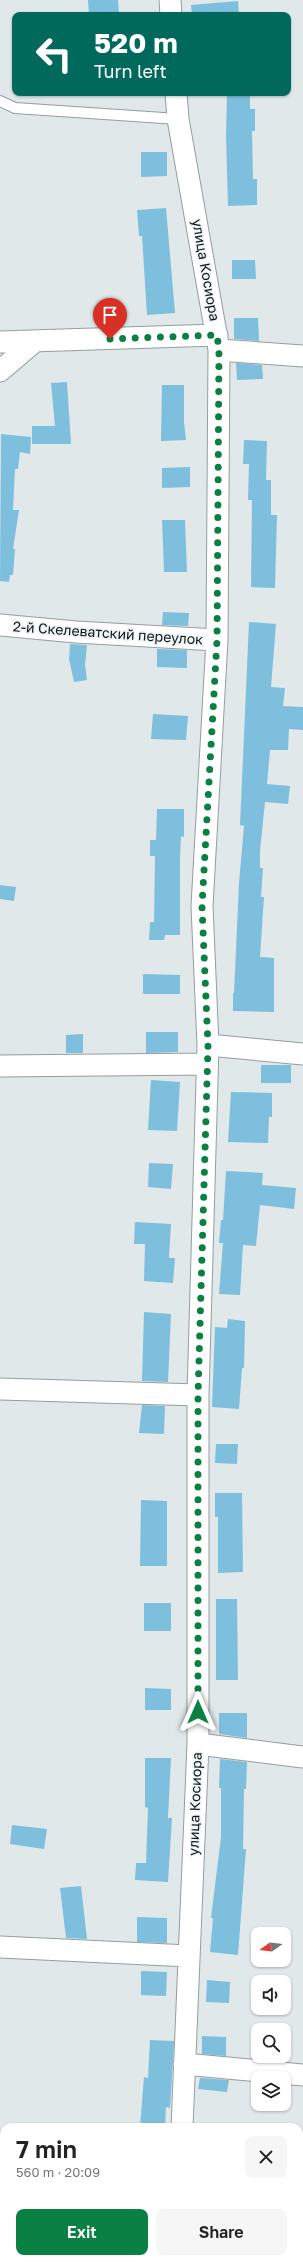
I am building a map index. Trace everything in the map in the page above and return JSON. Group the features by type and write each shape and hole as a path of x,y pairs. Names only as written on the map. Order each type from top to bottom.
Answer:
{"street":[{"path":"170,0 171,12"},
{"name":"улица Косиора","path":"176,96 178,119 218,342 217,640 202,906 208,1055 198,1395 198,1744 182,2123"},
{"path":"0,342 218,342 303,356"},
{"path":"0,371 34,342"},
{"name":"2-й Скелеватский переулок","path":"0,625 76,632 217,640"},
{"path":"0,1066 208,1055 303,1054"},
{"path":"0,1389 198,1395"},
{"path":"198,1744 303,1757"},
{"path":"0,1947 189,1956"},
{"path":"184,2064 303,2075"}],"lane":[{"path":"0,102 15,108 178,119"}],"building":[{"path":"88,0 118,0 119,12 89,12"},
{"path":"238,1 239,12 192,12 191,5"},
{"path":"227,96 250,96 250,109 255,109 255,131 252,131 253,179 257,179 257,205 228,206 226,136"},
{"path":"141,152 167,152 167,176 141,177"},
{"path":"166,208 175,313 147,315 142,236 139,236 137,210"},
{"path":"232,260 255,260 256,279 232,279"},
{"path":"234,318 258,318 259,341 234,339"},
{"path":"236,363 262,365 263,379 237,380"},
{"path":"67,382 71,444 32,444 32,426 55,426 51,383"},
{"path":"162,385 184,385 184,422 186,440 161,441"},
{"path":"1,434 31,437 30,454 20,452 18,469 15,469 13,510 19,510 13,549 15,549 13,575 10,575 9,582 0,581"},
{"path":"244,440 267,441 266,480 271,480 271,515 277,515 275,588 251,587 252,500 248,500 249,464 243,464"},
{"path":"190,467 190,487 162,488 162,468"},
{"path":"162,520 185,520 187,572 164,572"},
{"path":"163,612 189,613 188,626 162,625"},
{"path":"249,622 276,624 271,687 285,688 283,706 303,707 303,730 289,729 288,750 270,750 267,784 290,786 288,804 265,802 260,851 260,868 263,868 261,897 264,897 260,957 274,958 274,1012 233,1011 239,883 244,826 240,825"},
{"path":"70,644 87,645 85,665 87,680 74,682 69,659"},
{"path":"157,649 187,650 187,668 157,667"},
{"path":"153,714 188,716 186,740 151,739"},
{"path":"157,809 184,809 184,837 181,836 180,857 180,935 165,935 164,940 149,940 150,922 154,922 155,856 150,856 150,840 156,840"},
{"path":"0,885 16,887 14,901 0,899"},
{"path":"143,974 180,975 180,994 143,994"},
{"path":"146,1032 178,1032 178,1052 146,1053"},
{"path":"83,1034 83,1053 66,1053 66,1035"},
{"path":"261,1065 291,1065 291,1083 261,1083"},
{"path":"151,1080 180,1082 177,1131 148,1130"},
{"path":"231,1092 272,1093 272,1117 269,1117 268,1143 228,1142"},
{"path":"149,1163 173,1164 171,1189 148,1187"},
{"path":"226,1171 263,1173 262,1185 296,1188 294,1209 260,1205 256,1246 243,1245 240,1295 219,1294 223,1243 219,1243 221,1220 223,1220"},
{"path":"135,1222 171,1224 169,1258 175,1258 173,1283 144,1281 145,1244 134,1244"},
{"path":"144,1312 171,1314 168,1382 142,1381"},
{"path":"228,1319 245,1321 244,1368 242,1368 239,1409 212,1407 215,1327 227,1328"},
{"path":"142,1405 165,1406 164,1434 139,1433"},
{"path":"216,1444 238,1444 237,1464 215,1463"},
{"path":"215,1493 242,1493 243,1572 218,1573 218,1517 215,1517"},
{"path":"141,1500 167,1501 167,1566 140,1566"},
{"path":"216,1599 237,1599 238,1680 216,1680"},
{"path":"144,1603 171,1603 171,1631 144,1631"},
{"path":"145,1688 171,1689 171,1710 145,1710"},
{"path":"219,1713 247,1713 247,1738 219,1734"},
{"path":"145,1758 171,1758 168,1818 172,1818 168,1882 135,1880 136,1863 146,1863 148,1808 145,1807"},
{"path":"220,1759 247,1762 246,1789 244,1789 243,1849 246,1849 238,1955 210,1952 213,1918 211,1918 221,1837 221,1788 219,1788"},
{"path":"12,1825 47,1829 44,1849 10,1844"},
{"path":"81,1886 87,1939 66,1938 60,1888"},
{"path":"137,1917 167,1918 167,1943 137,1942"},
{"path":"141,1971 167,1972 166,1996 141,1995"},
{"path":"207,1980 230,1982 229,2003 206,2002"},
{"path":"202,2036 226,2037 226,2056 202,2054"},
{"path":"150,2040 174,2041 170,2108 166,2107 165,2123 140,2123 144,2077 148,2078"},
{"path":"200,2078 229,2080 227,2092 198,2089"}],"route":[{"path":"110,339 217,335 219,350 217,640 202,906 208,1046 198,1395 198,1712"}]}
